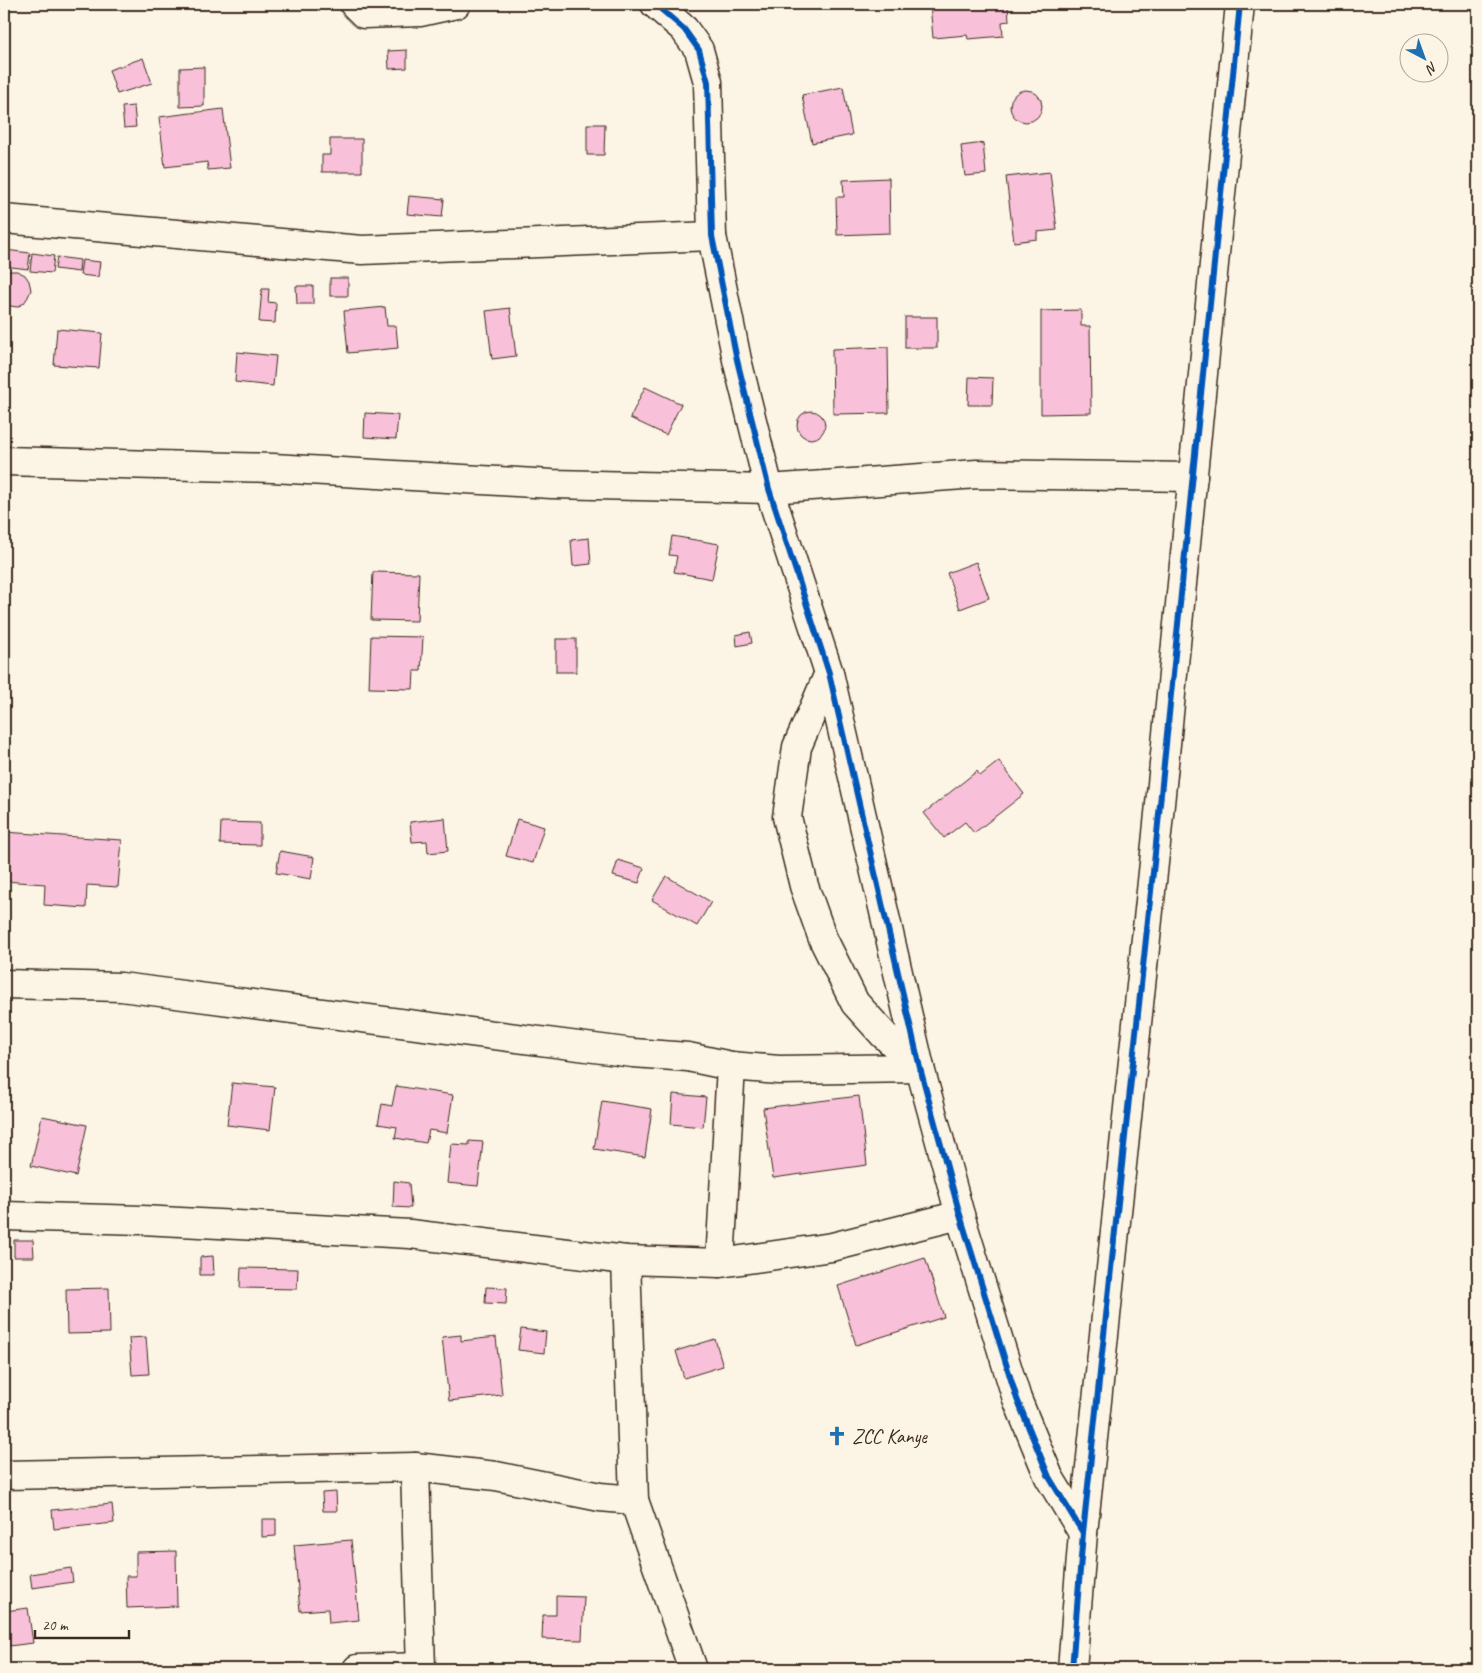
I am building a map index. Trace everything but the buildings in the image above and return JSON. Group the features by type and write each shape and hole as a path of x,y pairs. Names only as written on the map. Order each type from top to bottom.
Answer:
{"street":[{"path":"354,4 364,14 420,12 456,4"},
{"path":"655,4 684,29 699,50 708,82 712,236 738,360 768,488 829,673 920,1068 960,1215 1017,1399 1049,1477 1082,1533"},
{"path":"1072,1669 1082,1533 1156,844 1240,4"},
{"path":"4,219 362,250 712,236"},
{"path":"4,461 273,468 552,484 768,488 977,474 1192,477"},
{"path":"829,673 797,747 787,817 804,886 823,939 855,1003 884,1035 920,1068"},
{"path":"4,984 121,987 633,1053 688,1056 731,1066 779,1070 920,1068"},
{"path":"720,1263 731,1066"},
{"path":"4,1216 142,1220 410,1234 626,1260 720,1263 832,1247 960,1215"},
{"path":"626,1260 634,1500 694,1669"},
{"path":"4,1475 415,1467 496,1476 600,1497 634,1500"},
{"path":"357,1669 421,1668 415,1467"}],"cycle path":[{"path":"655,4 684,29 699,50 708,82 712,236 737,360 769,489 829,673 920,1068 960,1215 1017,1399 1049,1477 1083,1533"},
{"path":"1072,1669 1083,1533 1156,844 1240,4"}],"place":[{"name":"ZCC Kanye","path":"837,1436"}]}
